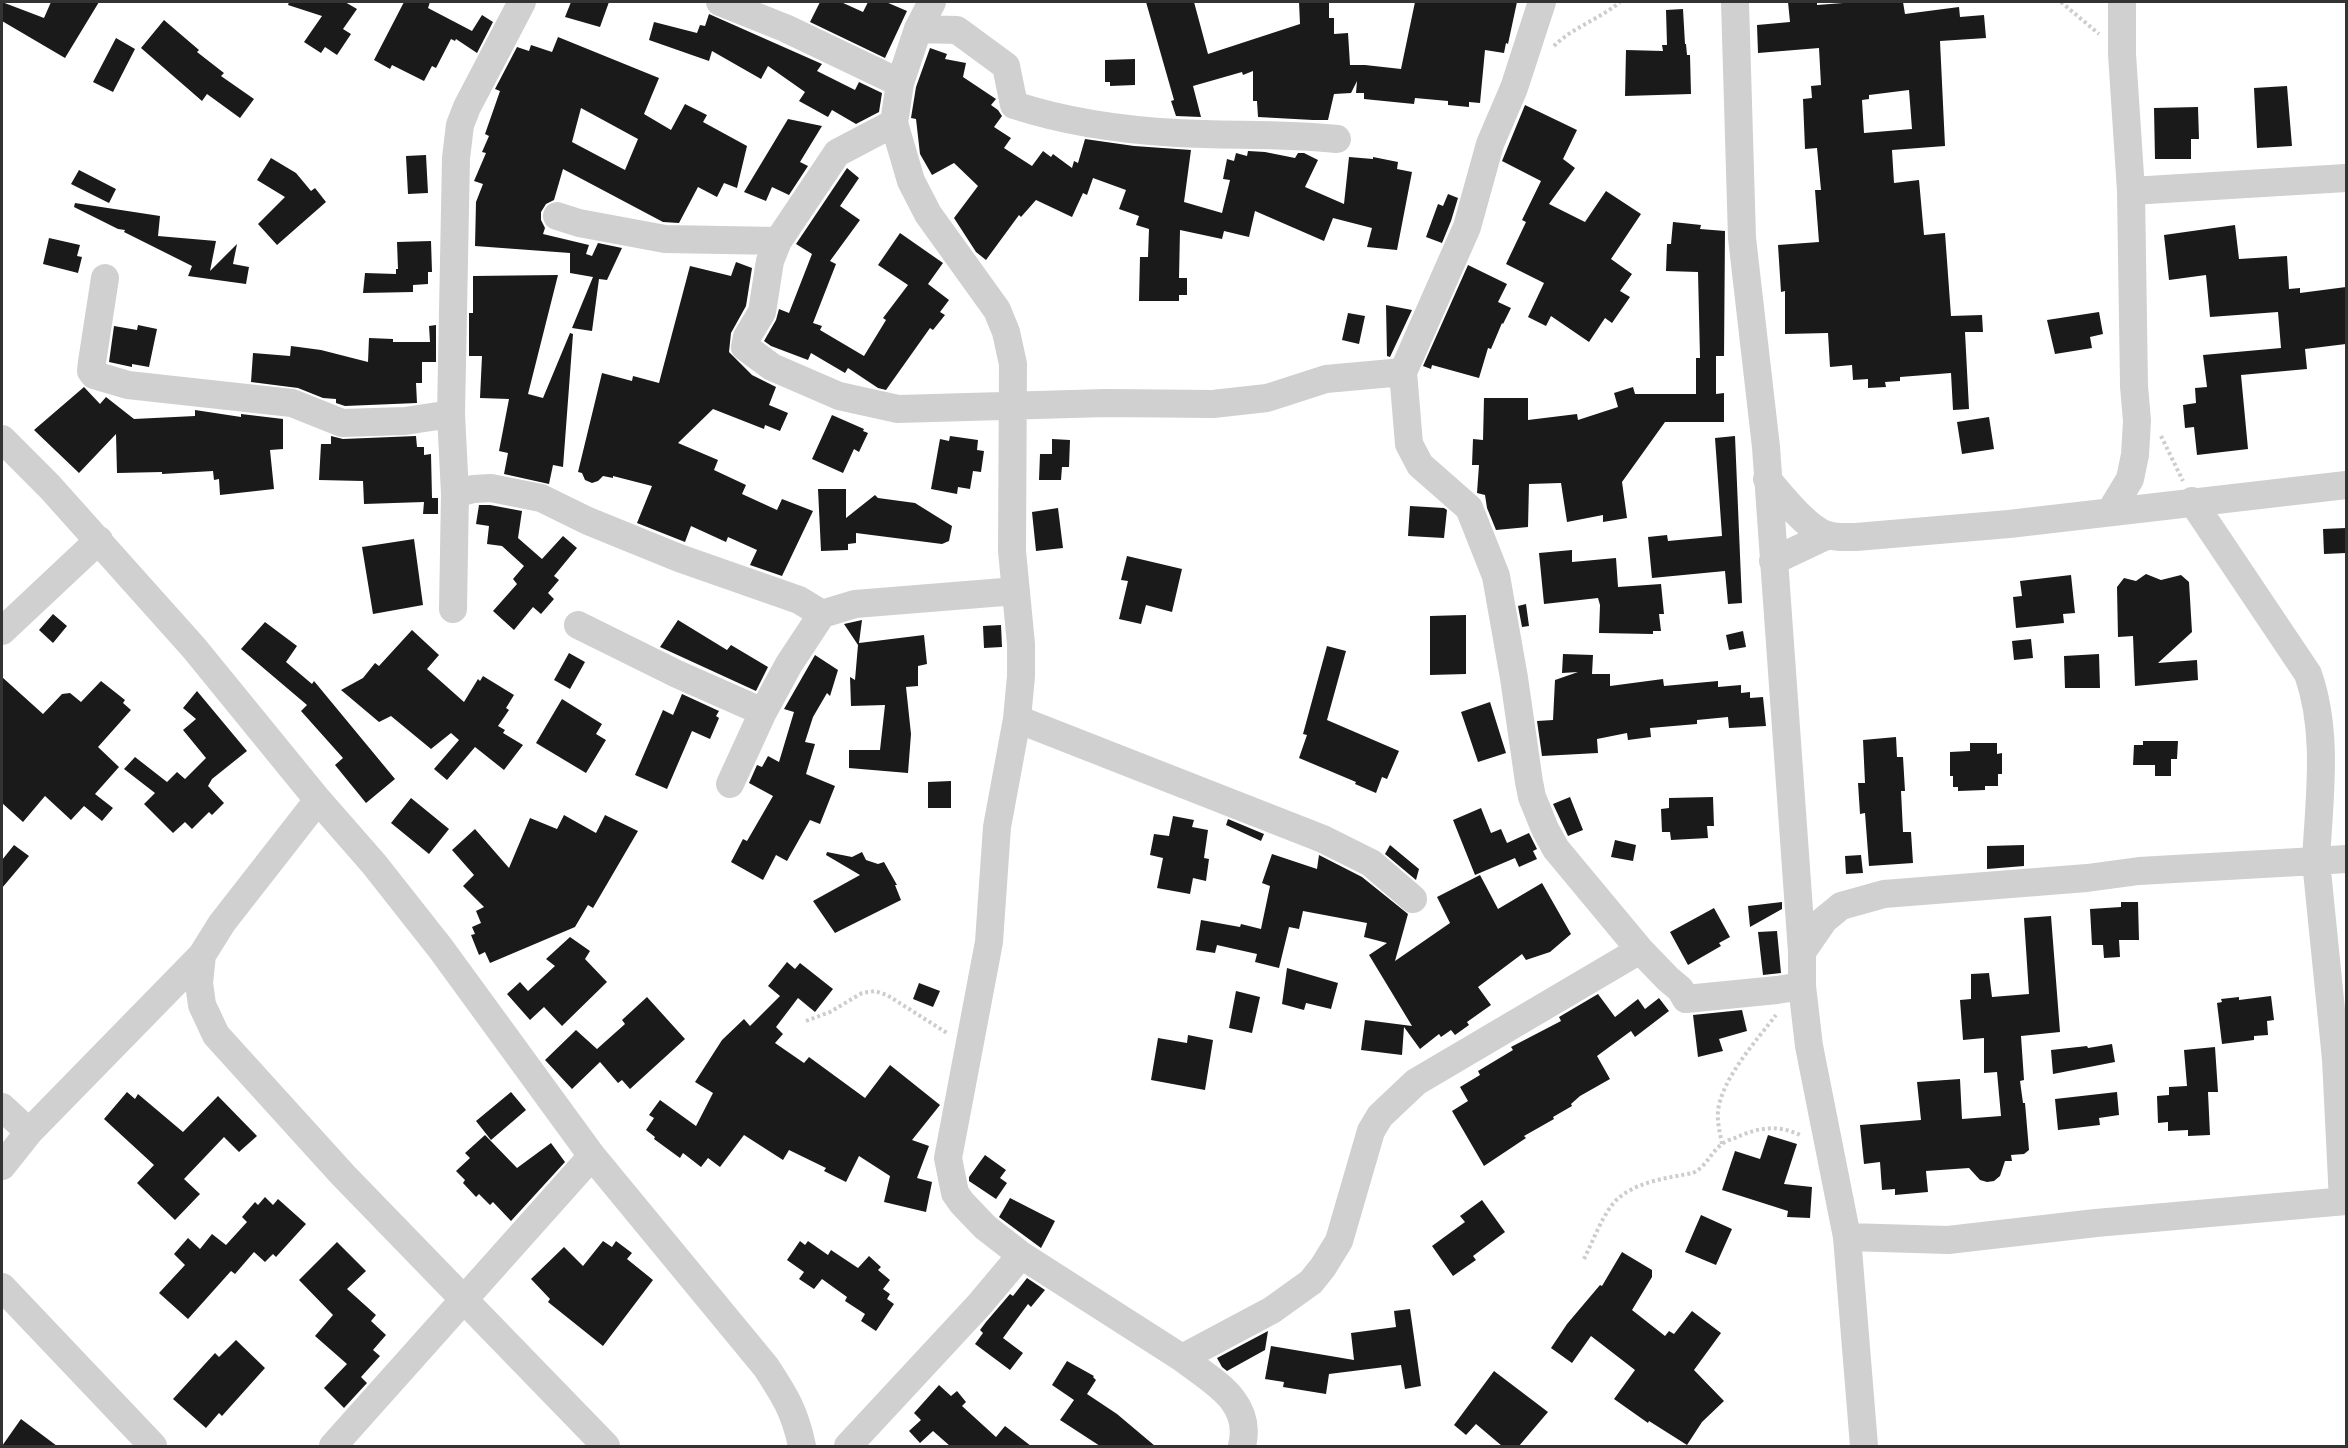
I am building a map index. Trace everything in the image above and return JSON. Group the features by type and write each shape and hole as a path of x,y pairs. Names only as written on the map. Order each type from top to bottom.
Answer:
{"street":[{"path":"453,609 455,494 451,414 456,158 460,125 477,86 522,2"},
{"path":"720,2 785,28 900,83"},
{"path":"932,2 918,29 900,83 894,123 911,181 928,214 997,310 1006,332 1013,364 1012,550 1021,644 1017,718 997,826 989,942 948,1158 952,1182 962,1203 986,1227 1021,1256 1182,1358 1227,1393 1241,1411 1245,1425 1242,1446"},
{"path":"1542,2 1514,88 1490,144 1467,227 1402,372 1409,444 1413,456 1420,465 1469,508 1496,576 1531,789 1545,829 1556,849 1640,950 1680,988 1686,999 1799,986"},
{"path":"1736,2 1742,238 1766,447 1802,952 1799,986 1847,1237 1864,1446"},
{"path":"2110,512 2130,479 2137,421 2134,386 2131,191 2122,54 2122,2"},
{"path":"918,29 957,30 1006,66 1014,105 1039,113 1107,127 1177,134 1292,134 1337,139"},
{"path":"894,123 837,153 778,241 770,261 762,312 747,337 745,347 772,367 839,396 898,409 1012,404 1213,404 1266,398 1326,379 1402,372"},
{"path":"2131,191 2346,178"},
{"path":"557,216 579,223 665,239 778,241"},
{"path":"105,278 92,362 91,371 94,375 128,385 292,403 342,423 405,421 451,414"},
{"path":"2,439 99,540 194,648 441,948 592,1156 766,1367 789,1402 802,1446"},
{"path":"1767,479 1796,512 1828,535"},
{"path":"1773,561 1828,535 1856,537 2009,524 2192,501 2346,485"},
{"path":"455,494 473,489 491,488 541,498 588,521 679,558 799,600 822,614"},
{"path":"1847,1237 1948,1240 2108,1222 2345,1201 2336,1059 2316,861 2322,744 2315,693 2308,674 2192,501"},
{"path":"2,631 99,540"},
{"path":"730,784 763,712 789,664 822,614 855,604 1016,591"},
{"path":"578,625 687,679 763,712"},
{"path":"1017,718 1323,839 1371,863 1413,899"},
{"path":"2,1166 29,1132 202,955 222,923 318,800"},
{"path":"1802,952 1824,920 1841,906 1884,894 2068,880 2139,871 2346,859"},
{"path":"1182,1358 1272,1310 1311,1282 1323,1268 1339,1241 1371,1131 1380,1116 1416,1082 1640,950"},
{"path":"202,955 199,983 202,1005 216,1035 343,1176 606,1446"},
{"path":"2,1107 29,1132"},
{"path":"333,1446 592,1156"},
{"path":"848,1446 979,1305 1021,1256"},
{"path":"2,1287 153,1446"}],"path":[{"path":"1551,50 1559,42 1620,2"},
{"path":"2061,2 2122,54"},
{"path":"2158,429 2192,501"},
{"path":"1722,1144 1718,1111 1722,1096 1749,1050 1799,986"},
{"path":"806,1021 830,1012 862,993 875,991 887,995 968,1045"},
{"path":"1584,1259 1603,1220 1614,1203 1626,1192 1702,1169 1722,1144 1756,1129 1770,1127 1794,1132 1830,1150"}],"building":[{"path":"2,2 44,18 51,2 99,2 65,58 2,21"},
{"path":"289,2 345,2 357,9 343,29 351,34 337,55 325,47 321,53 304,42 322,16 288,5"},
{"path":"404,2 430,2 428,8 472,31 482,15 493,22 477,53 456,39 455,41 451,39 436,68 432,66 424,81 392,65 390,69 374,60"},
{"path":"571,2 609,2 600,27 565,17"},
{"path":"820,2 841,2 863,12 868,2 886,2 907,11 885,58 810,22"},
{"path":"1146,2 1194,2 1208,54 1300,24 1299,2 1329,2 1329,18 1334,18 1334,34 1348,33 1350,65 1401,69 1415,2 1517,2 1504,53 1485,50 1480,103 1469,102 1469,107 1448,105 1448,101 1415,98 1414,104 1364,99 1364,93 1356,93 1357,81 1351,93 1334,94 1328,120 1313,120 1258,117 1257,101 1253,101 1253,71 1193,86 1201,117 1176,116 1171,101 1174,100"},
{"path":"1788,2 1817,2 1817,5 1903,2 1905,14 1959,7 1960,17 1984,15 1986,38 1940,41 1945,146 1892,150 1894,183 1919,180 1924,235 1945,233 1951,316 1982,315 1983,332 1965,332 1969,409 1953,410 1951,373 1900,377 1900,381 1885,382 1886,387 1868,388 1868,379 1853,380 1852,365 1830,367 1828,333 1785,334 1785,291 1781,292 1778,245 1819,242 1815,190 1821,190 1817,148 1805,149 1803,99 1812,98 1811,86 1821,85 1819,48 1758,53 1757,25 1790,22","holes":["1909,90 1912,129 1864,133 1862,100 1869,99 1869,95"]},
{"path":"1683,9 1685,44 1687,55 1690,55 1691,94 1625,96 1626,50 1663,51 1662,45 1667,45 1666,10"},
{"path":"709,14 822,64 817,71 855,90 859,82 882,93 879,112 856,124 832,110 828,117 799,101 805,92 768,66 761,79 712,51 709,61 649,40 654,22 697,33 700,25 705,26"},
{"path":"164,20 199,50 197,52 224,73 221,76 254,99 240,118 207,94 202,101 141,48"},
{"path":"558,37 659,78 644,114 671,130 685,104 707,115 703,122 747,146 737,188 724,183 717,197 698,187 679,223 663,222 563,169 554,200 546,204 541,212 541,220 545,228 543,234 589,245 586,254 592,256 598,243 622,248 607,280 599,279 592,331 572,328 593,277 570,273 570,253 475,246 476,202 483,184 474,181 486,153 482,152 489,136 485,134 500,91 495,89 517,47 529,51 531,45 552,52","holes":["581,108 638,139 625,170 572,142"]},
{"path":"116,38 135,49 113,92 93,82"},
{"path":"930,48 947,54 945,59 966,63 963,77 996,99 991,105 1002,116 994,127 1011,138 1004,148 1032,166 1043,151 1051,157 1053,154 1072,168 1074,161 1078,163 1085,139 1134,146 1191,150 1184,202 1222,213 1230,180 1223,179 1227,159 1234,161 1236,153 1247,156 1248,151 1265,152 1295,158 1298,153 1304,153 1318,160 1305,187 1344,204 1349,157 1373,159 1373,157 1398,162 1397,169 1412,172 1397,250 1367,247 1372,228 1333,218 1324,241 1255,211 1249,237 1224,231 1222,239 1180,230 1179,278 1187,278 1187,295 1179,295 1179,301 1139,301 1140,257 1148,257 1149,229 1136,225 1139,216 1119,209 1126,190 1093,178 1087,195 1083,193 1072,217 1036,200 1021,217 1019,215 986,260 976,252 954,218 978,186 954,163 932,175 920,154 916,119 911,118 916,87"},
{"path":"1135,59 1135,85 1110,86 1110,82 1105,82 1105,60"},
{"path":"2287,86 2292,146 2257,148 2254,88"},
{"path":"1525,105 1577,130 1563,159 1575,168 1549,204 1585,222 1606,191 1641,214 1611,259 1632,274 1620,291 1630,297 1612,323 1605,318 1589,342 1551,316 1546,326 1528,317 1544,283 1506,264 1526,222 1522,220 1541,181 1502,161"},
{"path":"2198,107 2199,139 2191,139 2191,159 2155,159 2154,108"},
{"path":"788,119 822,126 800,162 808,166 789,195 772,187 766,201 744,192"},
{"path":"426,155 428,193 408,194 406,156"},
{"path":"271,158 296,173 311,191 315,188 326,202 277,245 258,224 285,197 257,180"},
{"path":"847,168 859,178 840,206 860,220 830,261 836,264 813,323 822,326 820,330 864,356 886,320 883,318 908,285 878,265 900,233 943,263 928,284 949,300 940,312 945,315 933,330 930,328 886,390 878,388 848,368 845,373 811,353 808,360 771,346 764,341 776,320 779,309 789,313 812,254 796,244"},
{"path":"79,170 116,189 109,203 71,184"},
{"path":"1448,194 1458,198 1442,243 1426,237 1438,204 1443,206"},
{"path":"75,203 160,216 158,236 216,241 210,271 237,244 233,264 249,267 246,284 188,276 192,266 124,232 125,230 118,229 74,207"},
{"path":"1673,222 1701,225 1700,229 1725,231 1724,356 1716,356 1716,394 1724,393 1724,422 1665,422 1622,482 1627,518 1603,522 1603,515 1567,522 1561,483 1529,484 1528,527 1496,530 1487,508 1485,495 1477,493 1479,465 1472,465 1473,439 1483,440 1484,398 1528,398 1528,420 1577,414 1578,420 1618,407 1614,393 1633,387 1635,394 1696,394 1696,358 1700,358 1698,272 1666,271 1667,244 1671,244"},
{"path":"2235,225 2239,259 2287,256 2289,289 2300,288 2300,293 2346,287 2346,344 2305,349 2307,369 2241,375 2248,449 2197,455 2194,427 2185,428 2183,405 2196,403 2195,388 2207,387 2203,355 2281,348 2278,312 2210,317 2206,275 2169,280 2164,235"},
{"path":"49,238 80,245 77,256 82,257 78,273 43,264"},
{"path":"431,241 432,272 428,272 428,284 413,285 413,292 363,293 365,273 396,274 396,269 398,269 397,242"},
{"path":"736,262 752,268 746,306 731,333 729,352 752,375 776,387 769,405 788,413 780,431 765,425 764,429 713,409 678,443 718,460 714,470 746,485 742,494 777,510 782,499 813,511 782,576 750,565 757,550 728,537 726,542 691,526 685,542 637,523 652,486 613,476 613,478 603,476 592,483 585,480 582,473 578,472 602,373 632,381 633,376 659,383 690,266 731,276"},
{"path":"1468,265 1507,284 1498,302 1511,308 1491,349 1488,348 1479,378 1432,365 1431,369 1423,366"},
{"path":"558,275 528,394 543,398 570,333 573,334 563,467 553,465 549,484 504,474 508,453 499,451 509,399 480,398 482,356 469,356 469,313 473,313 473,276"},
{"path":"1386,305 1412,310 1390,357 1387,356"},
{"path":"2099,312 2103,334 2090,337 2092,348 2055,354 2047,320"},
{"path":"1348,313 1365,316 1359,344 1342,340"},
{"path":"138,325 157,329 149,367 132,364 132,367 109,362 114,326 137,330"},
{"path":"436,325 436,362 422,362 422,383 416,383 417,403 345,406 336,403 336,399 323,398 298,388 251,382 253,353 290,356 291,346 321,350 368,362 369,338 393,339 393,342 430,342 429,326"},
{"path":"84,387 100,404 106,397 134,419 195,416 195,410 241,417 241,414 283,419 283,449 270,450 274,489 220,495 219,479 214,480 213,471 162,474 162,472 117,473 116,434 79,473 34,430"},
{"path":"832,415 868,433 859,452 854,449 843,473 812,459"},
{"path":"1989,417 1994,449 1962,454 1957,422"},
{"path":"331,436 343,439 416,436 417,447 424,447 424,455 431,454 432,498 438,498 438,514 423,514 424,502 364,504 363,481 319,480 321,444 331,444"},
{"path":"950,436 978,440 977,450 984,451 981,472 973,471 970,489 958,487 957,494 931,489 940,439 949,441"},
{"path":"1735,436 1742,603 1728,604 1725,571 1652,578 1648,537 1667,535 1668,541 1722,536 1715,438"},
{"path":"1052,439 1070,440 1069,467 1062,467 1061,480 1039,480 1040,454 1052,454"},
{"path":"818,489 846,489 846,518 875,495 878,498 915,503 952,526 949,541 942,544 856,533 856,543 848,544 848,550 821,551"},
{"path":"479,505 522,511 518,538 542,559 563,536 577,548 554,576 559,580 548,593 554,599 541,614 533,607 514,630 493,611 517,584 513,579 524,566 502,546 487,544 489,526 476,524"},
{"path":"1410,506 1447,510 1444,538 1408,536"},
{"path":"1058,508 1063,548 1036,551 1032,512"},
{"path":"2346,528 2346,553 2324,554 2323,529"},
{"path":"414,539 423,605 373,614 362,547"},
{"path":"1572,550 1572,562 1616,558 1618,587 1661,584 1664,614 1659,614 1661,631 1653,631 1653,634 1599,633 1598,598 1544,604 1539,553"},
{"path":"1127,556 1182,569 1172,612 1146,605 1141,624 1119,619 1128,581 1121,580"},
{"path":"2146,574 2161,580 2181,575 2189,582 2192,632 2158,663 2197,660 2198,680 2135,686 2133,636 2118,637 2117,587 2124,578 2136,581"},
{"path":"2071,575 2075,613 2063,614 2064,623 2016,628 2013,597 2022,596 2020,581"},
{"path":"1526,604 1529,626 1522,627 1518,606"},
{"path":"53,614 67,626 53,643 39,630"},
{"path":"1466,615 1466,674 1430,675 1430,616"},
{"path":"678,620 727,650 731,645 768,667 756,691 660,647"},
{"path":"862,620 859,643 924,635 927,664 918,666 918,686 906,687 911,734 908,773 849,768 849,750 880,750 885,705 851,706 850,677 855,680 858,645 844,624"},
{"path":"265,622 297,646 286,662 312,684 314,681 395,779 366,803 335,765 343,758 301,711 307,705 241,649"},
{"path":"1001,625 1002,647 984,648 983,626"},
{"path":"412,630 439,655 427,669 464,702 478,679 480,681 483,676 514,695 506,708 509,710 498,726 505,730 503,733 523,745 504,770 475,747 447,780 434,769 459,740 451,733 431,749 391,716 379,722 341,690 363,678 375,663 379,666"},
{"path":"1743,631 1746,647 1729,650 1726,635"},
{"path":"2031,639 2033,658 2014,660 2012,641"},
{"path":"1327,646 1346,651 1327,720 1399,751 1387,779 1382,777 1376,793 1299,758 1307,735 1303,734"},
{"path":"569,653 585,662 570,689 554,680"},
{"path":"1563,654 1593,655 1592,674 1610,674 1610,686 1663,679 1664,686 1718,681 1718,687 1741,685 1741,693 1750,692 1750,698 1763,697 1766,726 1729,728 1728,717 1697,720 1697,724 1650,728 1651,737 1628,740 1627,733 1597,739 1598,753 1542,756 1537,721 1553,720 1555,680 1578,672 1562,673"},
{"path":"2099,654 2100,688 2065,688 2064,656"},
{"path":"815,655 838,670 830,696 827,693 813,717 805,742 815,744 806,774 835,786 820,824 810,820 787,861 776,855 763,880 731,862 743,839 747,841 773,796 749,783 757,765 762,767 768,756 779,762 794,712 784,709"},
{"path":"2,677 43,714 62,694 70,693 81,702 101,681 125,700 123,703 131,710 98,747 119,767 95,794 113,808 102,821 84,806 71,820 45,796 23,822 2,803"},
{"path":"197,691 247,751 212,779 208,786 224,803 212,815 209,812 192,829 185,822 173,833 144,804 155,793 124,769 135,757 167,782 177,772 185,779 206,758 183,730 196,719 183,708"},
{"path":"682,694 719,711 716,716 719,718 710,739 692,731 667,789 635,775 663,710 673,715"},
{"path":"562,699 602,724 596,734 606,740 586,773 536,743"},
{"path":"1490,702 1506,753 1478,762 1461,712"},
{"path":"1896,737 1897,757 1903,757 1905,791 1901,791 1903,832 1911,832 1913,863 1869,866 1865,813 1860,814 1858,783 1865,783 1863,740"},
{"path":"2143,741 2178,741 2177,759 2171,759 2171,776 2155,776 2155,765 2133,765 2134,745 2143,745"},
{"path":"1970,743 1997,743 1997,754 2002,753 2002,774 1998,774 1998,786 1985,786 1985,790 1958,791 1958,787 1953,787 1953,776 1950,776 1950,752 1970,751"},
{"path":"951,781 951,808 928,808 928,782"},
{"path":"1570,797 1583,830 1568,836 1553,804"},
{"path":"1713,797 1714,826 1707,826 1708,838 1671,840 1670,832 1662,832 1661,809 1669,808 1669,798"},
{"path":"411,798 449,829 429,854 391,823"},
{"path":"1481,808 1491,833 1501,829 1507,843 1529,833 1537,849 1533,851 1537,859 1519,867 1515,858 1475,875 1453,820"},
{"path":"564,815 596,833 605,815 638,831 593,908 588,905 575,927 490,963 485,952 479,955 471,935 475,934 472,927 481,923 476,911 484,907 463,886 474,875 452,850 475,829 509,868 530,818 557,829"},
{"path":"1173,816 1194,820 1192,827 1208,830 1204,858 1209,859 1206,881 1193,878 1190,894 1157,888 1163,858 1150,855 1154,834 1169,836"},
{"path":"1228,819 1264,834 1261,841 1226,825"},
{"path":"1615,840 1636,845 1633,861 1611,857"},
{"path":"14,845 29,856 2,888 2,860"},
{"path":"1390,845 1419,869 1416,880 1385,854"},
{"path":"2024,845 2024,866 1987,869 1987,846"},
{"path":"827,852 852,857 862,852 866,860 878,864 884,862 897,885 895,885 901,900 835,933 813,901 860,875 826,855"},
{"path":"1272,854 1317,869 1319,855 1362,877 1408,914 1395,961 1450,923 1437,897 1480,875 1498,909 1542,883 1571,934 1550,952 1526,960 1522,954 1478,987 1491,1005 1467,1022 1469,1025 1455,1035 1451,1030 1441,1037 1439,1034 1420,1049 1404,1027 1402,1055 1361,1050 1365,1020 1412,1026 1369,955 1387,943 1364,937 1367,923 1303,911 1299,929 1289,927 1279,968 1255,962 1257,954 1217,945 1215,953 1196,950 1201,920 1240,927 1241,924 1261,929 1270,886 1262,883"},
{"path":"1861,855 1863,873 1846,874 1845,856"},
{"path":"1782,902 1782,909 1750,927 1748,906"},
{"path":"2121,902 2138,902 2139,940 2119,940 2120,957 2104,958 2103,945 2092,945 2090,909 2121,907"},
{"path":"1714,908 1730,937 1719,943 1721,946 1688,965 1670,932"},
{"path":"2051,916 2060,1032 2021,1036 2024,1080 2020,1081 2023,1103 2025,1103 2029,1150 2024,1154 2011,1155 2012,1161 2005,1161 2000,1176 1994,1181 1980,1180 1969,1168 1926,1171 1928,1192 1895,1195 1895,1189 1882,1190 1880,1162 1864,1164 1860,1125 1921,1120 1917,1082 1960,1079 1962,1119 2001,1116 1997,1072 1984,1073 1984,1038 1963,1040 1960,1000 1971,999 1971,974 1989,973 1992,997 2029,994 2024,918"},
{"path":"1777,931 1781,973 1763,975 1758,932"},
{"path":"570,937 590,951 585,959 607,982 562,1026 544,1007 530,1020 507,994 520,982 528,991 555,966 546,959"},
{"path":"787,962 795,969 800,963 833,989 815,1012 798,998 776,1027 783,1034 775,1043 804,1063 809,1057 865,1098 890,1065 940,1105 912,1140 929,1146 917,1178 932,1182 926,1212 884,1202 890,1176 859,1156 846,1182 824,1171 826,1168 789,1150 783,1160 744,1135 720,1167 708,1158 701,1167 683,1153 680,1158 654,1139 655,1137 646,1130 654,1118 649,1115 660,1100 696,1126 713,1093 695,1082 722,1040 744,1019 750,1026 780,996 768,986"},
{"path":"1287,968 1338,983 1331,1009 1306,1003 1304,1010 1282,1004"},
{"path":"919,983 940,991 933,1007 913,999"},
{"path":"1236,991 1260,997 1252,1033 1229,1028"},
{"path":"1598,994 1615,1017 1638,999 1645,1009 1659,998 1669,1011 1635,1037 1631,1031 1597,1056 1610,1079 1580,1096 1571,1104 1572,1106 1524,1136 1526,1138 1484,1166 1452,1111 1468,1101 1460,1087 1480,1075 1478,1071 1513,1050 1511,1047 1561,1021 1559,1017"},
{"path":"2271,996 2274,1020 2267,1021 2268,1035 2254,1036 2254,1040 2222,1044 2217,1003 2222,1002 2221,999 2239,997 2239,1000"},
{"path":"647,997 685,1039 630,1089 622,1080 618,1083 600,1062 572,1089 545,1060 576,1030 597,1049 625,1024 622,1020"},
{"path":"1742,1010 1747,1031 1719,1039 1723,1051 1698,1057 1693,1015"},
{"path":"1188,1035 1213,1040 1205,1090 1151,1080 1158,1038 1187,1043"},
{"path":"2112,1044 2115,1062 2053,1074 2051,1050"},
{"path":"2215,1047 2218,1092 2208,1092 2210,1135 2188,1136 2188,1130 2168,1131 2168,1122 2158,1123 2157,1096 2169,1095 2169,1087 2187,1086 2184,1050"},
{"path":"127,1092 135,1099 138,1094 183,1132 218,1096 257,1136 239,1152 224,1137 184,1179 200,1194 175,1220 137,1183 154,1165 104,1119"},
{"path":"511,1092 526,1110 491,1140 476,1121"},
{"path":"2117,1092 2119,1115 2099,1118 2100,1125 2058,1130 2055,1099"},
{"path":"485,1135 517,1168 551,1143 565,1162 511,1221 493,1202 490,1205 479,1194 476,1197 456,1171 470,1158 465,1153"},
{"path":"1768,1135 1797,1144 1784,1184 1812,1187 1810,1218 1787,1217 1788,1211 1722,1190 1735,1151 1760,1159"},
{"path":"985,1155 1006,1170 1000,1178 1007,1183 996,1199 969,1181 969,1177"},
{"path":"265,1197 273,1205 278,1199 306,1224 276,1257 273,1254 265,1262 254,1252 235,1274 231,1271 188,1319 159,1293 185,1265 174,1254 188,1238 200,1249 212,1234 226,1245 247,1222 242,1217 255,1202 258,1205"},
{"path":"1010,1198 1055,1221 1041,1248 999,1217"},
{"path":"1482,1200 1505,1232 1473,1256 1476,1260 1453,1276 1432,1246 1465,1222 1460,1216"},
{"path":"1701,1215 1732,1229 1716,1265 1685,1252"},
{"path":"603,1241 612,1247 616,1241 632,1253 627,1259 653,1280 603,1346 548,1302 550,1299 531,1279 564,1247 583,1266"},
{"path":"800,1241 805,1245 808,1241 828,1255 831,1250 858,1268 869,1256 881,1267 878,1270 890,1280 883,1289 890,1294 887,1299 894,1304 876,1331 861,1321 865,1314 845,1301 847,1297 822,1279 814,1289 799,1279 804,1272 787,1260"},
{"path":"337,1242 366,1271 347,1289 376,1315 371,1321 386,1335 373,1350 380,1356 361,1377 367,1383 344,1408 324,1388 347,1364 315,1336 333,1315 299,1280"},
{"path":"1622,1252 1652,1270 1652,1277 1632,1310 1665,1336 1669,1331 1674,1334 1692,1311 1721,1333 1694,1370 1724,1401 1702,1422 1687,1445 1649,1421 1648,1423 1614,1399 1635,1370 1591,1336 1572,1363 1551,1348 1567,1324 1600,1285 1602,1286"},
{"path":"1027,1278 1045,1290 1031,1307 1028,1304 1003,1338 1023,1353 1010,1370 975,1344 983,1333 980,1330 986,1322 1010,1294 1013,1296"},
{"path":"1410,1309 1421,1386 1405,1389 1401,1365 1329,1374 1326,1394 1283,1387 1284,1382 1265,1379 1271,1346 1354,1360 1351,1333 1396,1327 1394,1311"},
{"path":"1268,1331 1265,1350 1227,1371 1222,1367 1217,1358"},
{"path":"236,1340 265,1368 222,1416 219,1413 206,1428 173,1399 215,1353 219,1357"},
{"path":"1067,1361 1094,1376 1096,1380 1087,1394 1117,1414 1155,1446 1100,1446 1060,1420 1074,1400 1052,1385"},
{"path":"1494,1371 1548,1412 1519,1446 1502,1446 1476,1424 1466,1435 1454,1425"},
{"path":"939,1385 951,1396 957,1391 966,1402 962,1406 996,1437 1005,1426 1031,1446 950,1446 933,1431 920,1443 909,1431 921,1420 914,1413"},
{"path":"21,1419 57,1446 2,1446"}]}
